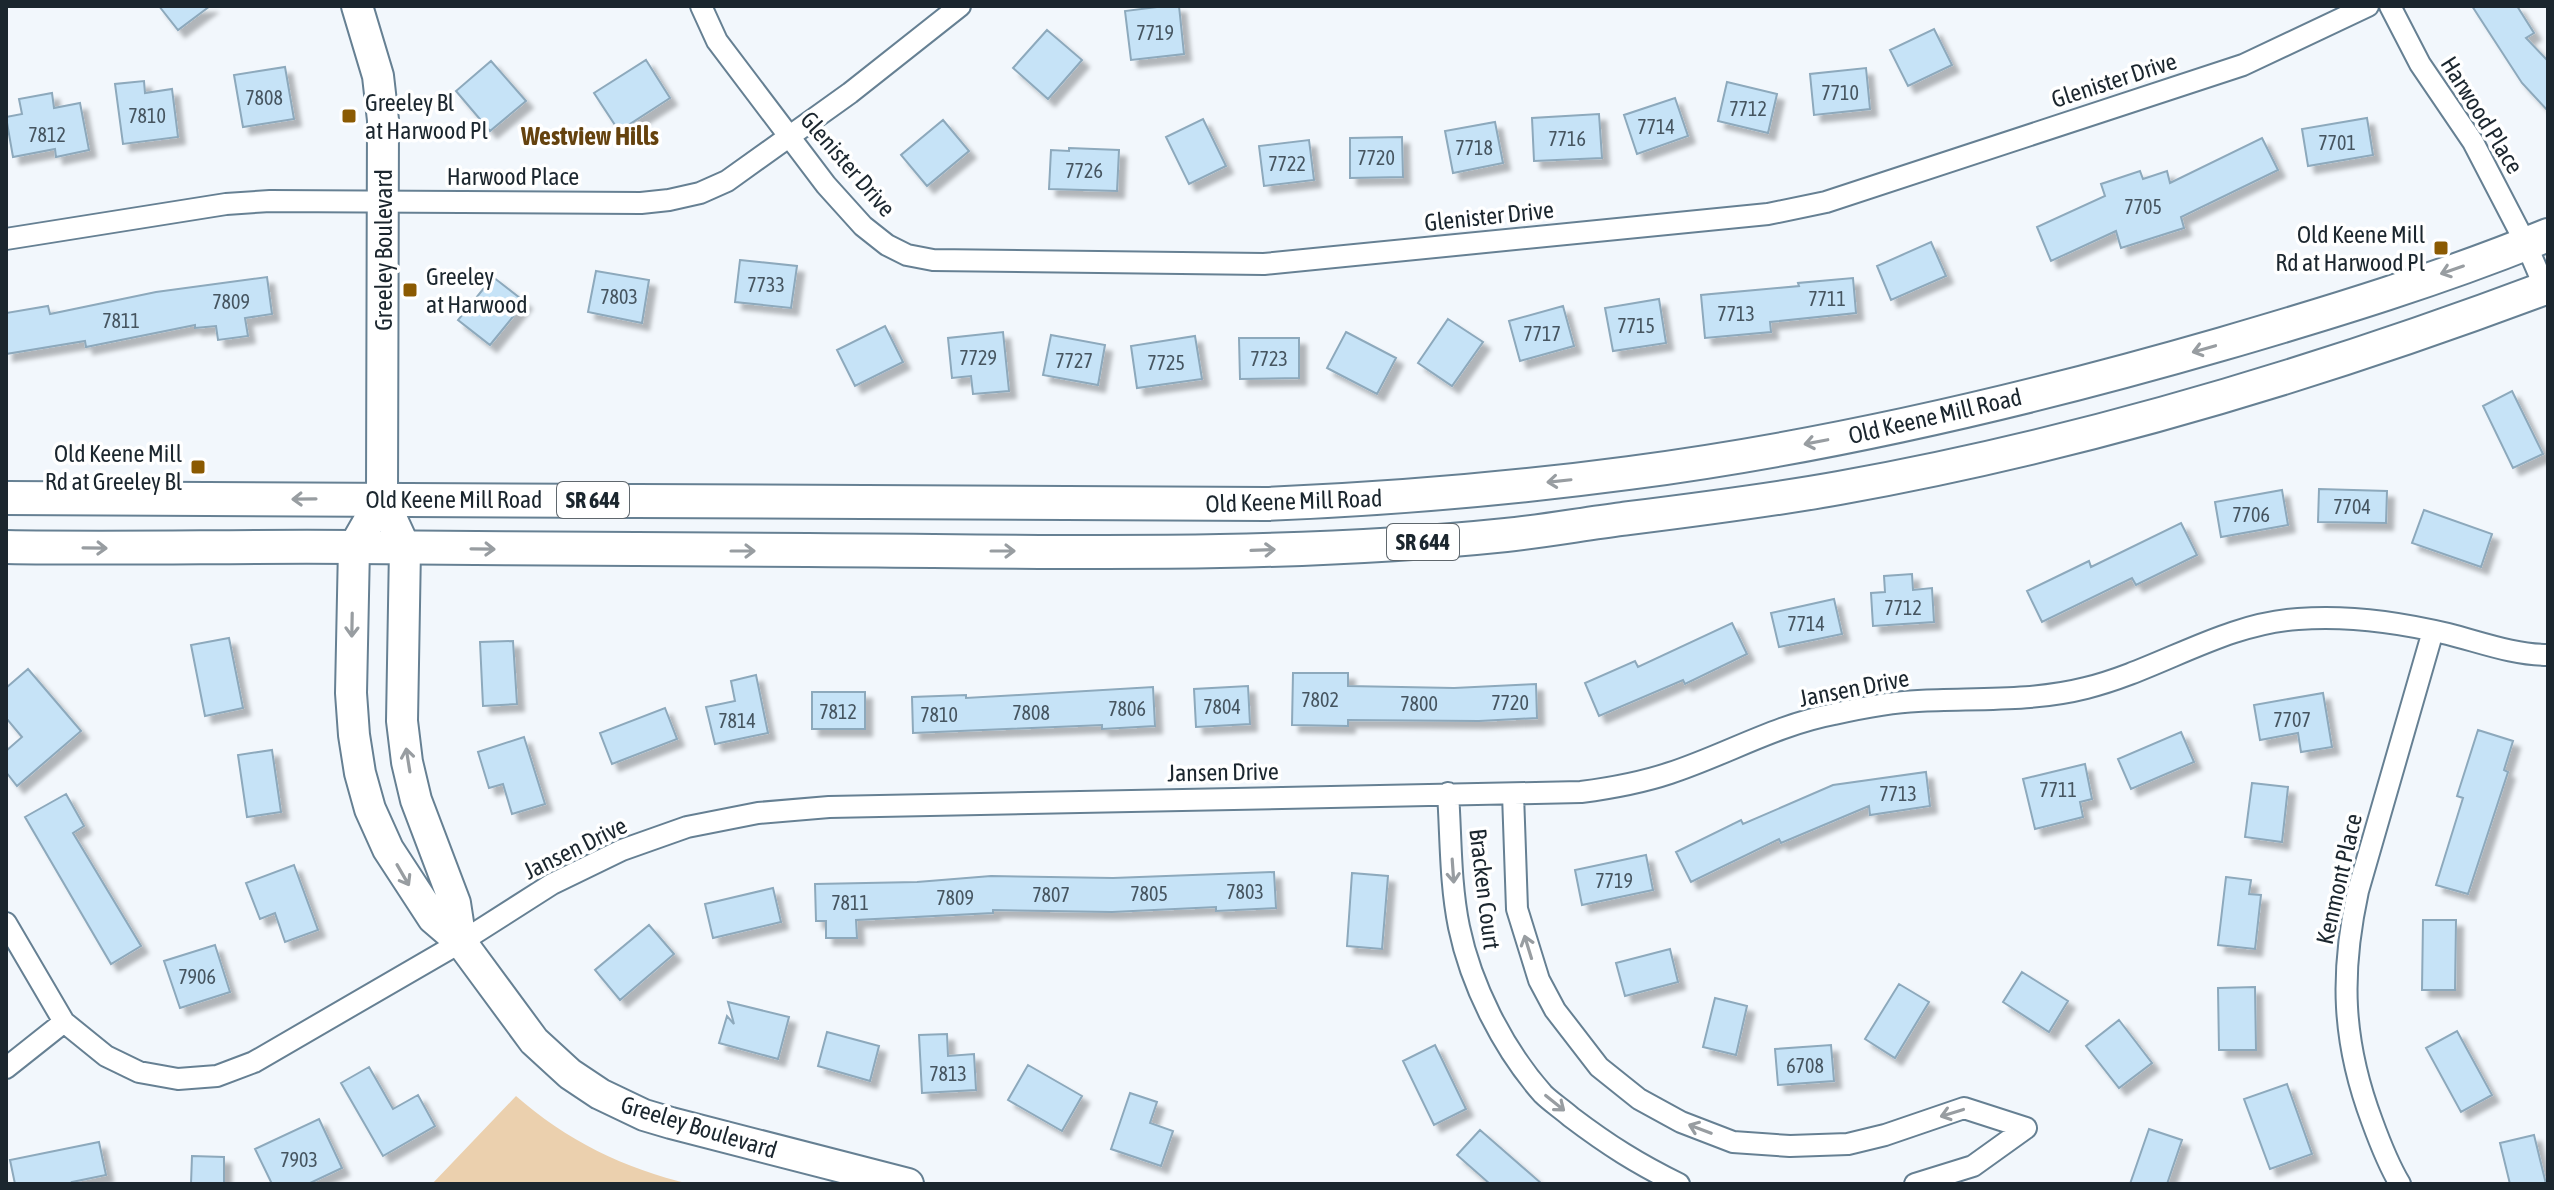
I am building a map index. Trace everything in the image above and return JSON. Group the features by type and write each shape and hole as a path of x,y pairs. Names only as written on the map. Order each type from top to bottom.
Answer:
{"main road":[{"name":"Old Keene Mill Road","path":"6,498 1266,504 1391,498 1629,473 1727,459 1974,410 2276,328 2537,239"},
{"name":"Old Keene Mill Road","path":"6,547 1212,551 1380,546 1511,535 1729,506 1960,463 2145,418 2378,347 2547,290"}],"street":[{"name":"Greeley Boulevard","path":"357,6 378,76 383,120 382,498 405,548 402,721 416,800 455,903 461,942"},
{"name":"Glenister Drive","path":"701,6 717,41 826,185 863,226 887,245 907,255 933,260 1264,264 1768,214 1826,202 2243,65 2368,6"},
{"name":"Harwood Place","path":"6,239 226,204 270,201 641,203 700,193 727,181 789,137 960,6"},
{"name":"Harwood Place","path":"2390,6 2420,64 2537,239 2547,290"},
{"name":"Greeley Boulevard","path":"382,498 354,547 352,707 356,748 370,809 388,849 413,892 433,918 461,942 534,1041 570,1074 619,1105 671,1123 908,1184"},
{"name":"Jansen Drive","path":"6,923 64,1022 106,1056 139,1072 178,1079 217,1076 254,1062 461,942 552,884 622,850 687,827 758,813 829,807 1581,792 1630,785 1673,772 1762,734 1832,714 1913,701 2022,698 2084,689 2130,676 2227,633 2295,619 2348,616 2433,631 2531,655 2548,655"},
{"name":"Kenmont Place","path":"2400,1184 2380,1141 2355,1070 2347,1025 2345,973 2358,891 2433,631"},
{"name":"Bracken Court","path":"1448,793 1459,924 1469,965 1482,999 1502,1035 1544,1095 1631,1161 1679,1184"},
{"name":"Bracken Court","path":"1513,794 1517,909 1539,980 1555,1010 1599,1067 1639,1099 1681,1122 1733,1142 1790,1146 1848,1144 1964,1108 2026,1128 1973,1166 1915,1184"},
{"path":"6,1068 64,1022"}],"shaded area":[{"path":"516,1096 555,1126 597,1151 642,1170 690,1184 432,1184"}],"building":[{"path":"159,6 210,6 178,30"},
{"path":"1179,6 1184,54 1131,60 1125,11"},
{"path":"2472,6 2517,6 2534,33 2526,38 2548,61 2548,111 2522,83"},
{"path":"1934,29 1952,65 1908,86 1890,50"},
{"path":"1047,30 1082,60 1048,99 1013,68"},
{"path":"646,60 670,98 619,131 594,93"},
{"path":"491,61 526,101 490,131 456,91"},
{"path":"285,67 294,119 243,127 234,75"},
{"path":"1866,68 1870,109 1814,115 1810,74"},
{"path":"144,81 145,93 172,89 178,137 123,144 115,84"},
{"path":"1727,82 1777,94 1768,133 1718,121"},
{"path":"52,93 54,108 80,103 89,150 56,157 55,149 13,157 6,117 22,114 19,99"},
{"path":"1675,98 1688,136 1637,154 1624,115"},
{"path":"1599,114 1602,158 1534,161 1532,118"},
{"path":"2367,118 2373,155 2308,166 2302,129"},
{"path":"1203,119 1226,166 1189,184 1166,137"},
{"path":"943,120 969,151 927,186 901,155"},
{"path":"1495,122 1503,163 1453,173 1445,131"},
{"path":"1402,137 1403,177 1350,178 1350,138"},
{"path":"2262,138 2278,170 2181,217 2184,228 2121,248 2116,231 2051,261 2037,227 2105,196 2101,184 2140,171 2143,179 2167,171 2170,183"},
{"path":"1309,140 1314,180 1264,186 1259,146"},
{"path":"1069,148 1119,150 1117,191 1049,189 1051,150 1069,151"},
{"path":"1931,242 1946,276 1891,300 1877,266"},
{"path":"740,260 797,266 791,308 735,302"},
{"path":"596,271 649,280 642,323 588,312"},
{"path":"267,277 272,314 245,318 248,336 218,340 216,326 195,328 195,325 86,347 85,341 6,354 6,313 48,306 50,314 156,292"},
{"path":"493,277 525,302 490,345 458,320"},
{"path":"1853,278 1856,313 1770,322 1771,332 1705,338 1701,295"},
{"path":"1659,299 1666,343 1613,351 1605,308"},
{"path":"1563,306 1574,346 1520,361 1509,321"},
{"path":"1448,319 1483,342 1452,386 1418,363"},
{"path":"885,326 903,362 855,386 837,350"},
{"path":"1003,332 1009,391 973,394 971,376 952,378 948,338"},
{"path":"1346,332 1396,358 1377,394 1327,368"},
{"path":"1051,335 1105,345 1098,385 1043,375"},
{"path":"1195,336 1202,379 1137,388 1131,346"},
{"path":"1239,338 1299,338 1299,378 1240,379"},
{"path":"2512,391 2543,454 2513,468 2483,406"},
{"path":"2319,489 2387,491 2386,523 2318,522"},
{"path":"2282,490 2288,525 2221,537 2215,502"},
{"path":"2424,510 2492,534 2481,567 2412,543"},
{"path":"2181,523 2197,555 2136,585 2132,578 2042,622 2027,591 2089,561 2091,567"},
{"path":"1912,574 1913,590 1932,588 1934,622 1873,626 1871,593 1885,592 1884,576"},
{"path":"1834,599 1842,634 1779,647 1771,613"},
{"path":"1732,623 1747,654 1685,684 1683,680 1599,716 1585,683 1635,661 1638,667"},
{"path":"229,638 243,708 205,716 191,645"},
{"path":"513,641 517,704 483,706 480,642"},
{"path":"28,669 81,731 17,786 6,772 6,751 22,737 6,718 6,688"},
{"path":"1293,673 1348,673 1348,686 1454,688 1536,684 1537,718 1348,720 1348,726 1292,725"},
{"path":"756,675 768,733 715,744 706,707 735,701 731,681"},
{"path":"1248,686 1250,724 1196,727 1194,689"},
{"path":"1153,687 1155,726 1102,729 1102,725 913,733 912,697 966,695 966,698"},
{"path":"812,692 865,692 865,729 812,729"},
{"path":"2323,693 2332,747 2301,752 2298,733 2260,740 2254,705"},
{"path":"665,708 677,739 612,764 600,733"},
{"path":"2478,730 2513,741 2504,770 2508,772 2468,894 2436,885 2463,798 2457,796"},
{"path":"2181,732 2194,762 2131,789 2118,759"},
{"path":"524,737 545,804 512,814 503,784 489,788 478,752"},
{"path":"272,750 281,812 247,817 238,755"},
{"path":"2085,764 2092,799 2080,802 2083,817 2035,829 2023,779"},
{"path":"1926,772 1930,806 1870,815 1869,806 1781,843 1779,839 1691,882 1676,852 1741,820 1743,824 1833,785"},
{"path":"2252,783 2288,787 2282,842 2245,837"},
{"path":"66,794 84,826 73,833 141,946 111,964 25,817"},
{"path":"1646,855 1653,890 1582,905 1575,870"},
{"path":"294,865 318,930 285,942 275,913 260,919 246,883"},
{"path":"1274,872 1276,908 1216,911 1216,907 1112,912 993,910 993,913 856,920 857,938 826,938 826,921 816,921 815,884 917,882 991,876 1113,878"},
{"path":"1352,873 1388,876 1382,949 1347,946"},
{"path":"2226,877 2251,880 2249,894 2261,895 2255,949 2218,945"},
{"path":"773,888 781,922 713,938 705,904"},
{"path":"2423,920 2456,920 2455,990 2422,990"},
{"path":"649,925 674,954 620,1000 595,970"},
{"path":"215,945 230,992 180,1008 164,961"},
{"path":"1670,949 1678,982 1625,996 1616,963"},
{"path":"2022,972 2068,1001 2049,1032 2003,1002"},
{"path":"1899,984 1929,1002 1895,1058 1865,1039"},
{"path":"2255,987 2256,1050 2219,1050 2218,988"},
{"path":"1715,998 1747,1006 1736,1055 1703,1047"},
{"path":"728,1002 789,1017 778,1059 719,1043 727,1016 734,1024"},
{"path":"2119,1020 2152,1063 2119,1088 2086,1046"},
{"path":"2457,1031 2492,1095 2461,1112 2426,1048"},
{"path":"827,1032 879,1046 870,1081 818,1066"},
{"path":"947,1034 948,1056 974,1054 976,1090 922,1093 919,1035"},
{"path":"1435,1045 1466,1109 1434,1125 1403,1061"},
{"path":"1831,1045 1834,1081 1778,1085 1775,1049"},
{"path":"1028,1065 1082,1096 1062,1131 1008,1100"},
{"path":"369,1067 393,1109 418,1095 435,1126 383,1156 341,1083"},
{"path":"2287,1084 2312,1154 2270,1169 2244,1099"},
{"path":"1130,1093 1157,1102 1150,1123 1173,1131 1161,1166 1111,1149"},
{"path":"319,1119 342,1168 308,1184 272,1184 255,1149"},
{"path":"2149,1129 2182,1140 2167,1184 2130,1184"},
{"path":"1480,1130 1542,1184 1490,1184 1457,1155"},
{"path":"2534,1135 2546,1184 2510,1184 2500,1143"},
{"path":"99,1142 106,1175 73,1184 15,1184 10,1160"},
{"path":"192,1156 224,1157 224,1184 191,1184"}],"place":[{"name":"Greeley Bl at Harwood Pl","path":"349,116"},
{"name":"Old Keene Mill Rd at Harwood Pl","path":"2441,248"},
{"name":"Greeley at Harwood","path":"410,290"},
{"name":"Old Keene Mill Rd at Greeley Bl","path":"198,467"}],"district":[{"name":"Westview Hills","path":"590,136"}]}
